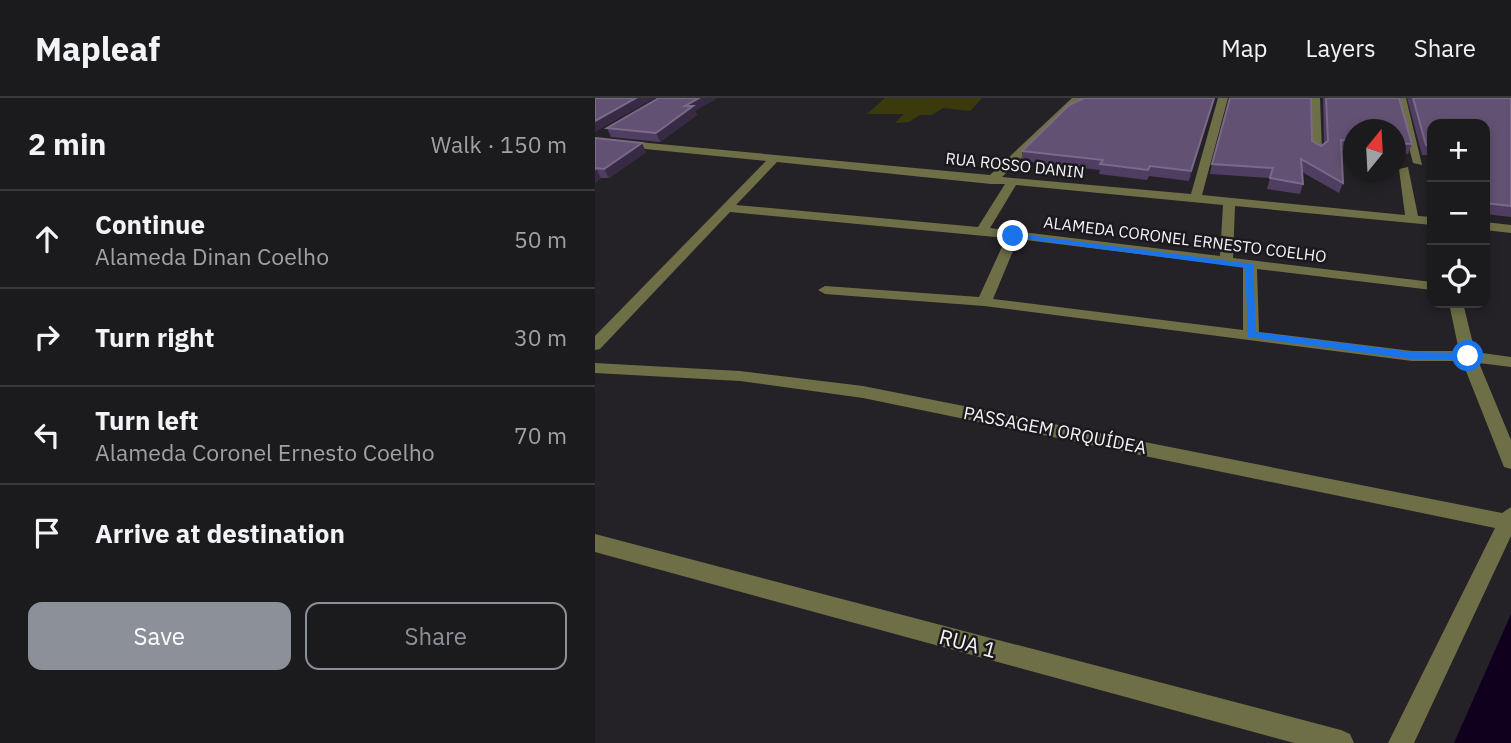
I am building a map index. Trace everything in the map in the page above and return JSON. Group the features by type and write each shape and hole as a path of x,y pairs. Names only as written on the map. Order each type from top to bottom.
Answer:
{"street":[{"path":"991,181 1077,98"},
{"path":"1195,200 1223,98"},
{"path":"1315,98 1317,151"},
{"path":"1401,98 1418,163"},
{"path":"595,140 607,132"},
{"name":"RUA ROSSO DANIN","path":"595,140 1011,183 1412,219 1427,224"},
{"path":"595,345 775,158"},
{"path":"1406,182 1412,219"},
{"path":"982,231 1011,183"},
{"path":"1226,263 1229,203"},
{"name":"ALAMEDA CORONEL ERNESTO COELHO","path":"725,208 982,231 1249,266 1427,285"},
{"path":"1490,227 1511,229"},
{"path":"984,302 1013,236"},
{"path":"1249,266 1251,335"},
{"path":"825,290 984,302 1412,356 1468,356 1511,362"},
{"path":"1457,308 1468,356 1511,463"},
{"name":"PASSAGEM ORQUÍDEA","path":"595,368 740,376 863,391 1510,520"},
{"path":"1401,743 1510,520"},
{"name":"RUA 1","path":"595,543 1341,743"}],"shaded area":[{"path":"885,98 982,98 970,111 943,108 932,115 920,115 909,122 895,123 904,114 867,114"},
{"path":"1511,614 1511,743 1454,743"}],"building":[{"path":"595,98 636,98 595,121"},
{"path":"659,98 699,98 685,106 693,106 656,133 607,128"},
{"path":"1084,98 1214,98 1191,171 1150,166 1148,170 1100,164 1103,160 1022,151 1069,105"},
{"path":"1230,98 1311,98 1312,141 1321,146 1328,141 1326,98 1399,98 1405,119 1343,119 1343,183 1301,159 1303,184 1270,178 1273,168 1212,164"},
{"path":"1413,98 1511,98 1511,206 1490,204 1490,119 1427,119 1426,145"},
{"path":"1406,123 1412,144 1406,144"},
{"path":"595,138 642,143 604,169 595,170"}],"route":[{"path":"1013,236 1249,266 1251,335 1412,356 1468,356"}]}
